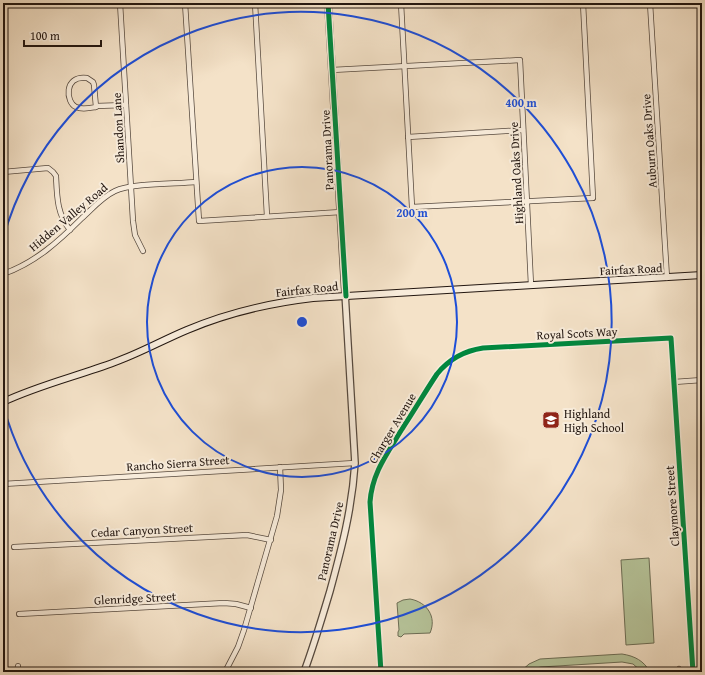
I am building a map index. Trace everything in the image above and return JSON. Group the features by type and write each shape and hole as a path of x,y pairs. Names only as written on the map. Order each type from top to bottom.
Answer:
{"main road":[{"name":"Fairfax Road","path":"3,402 41,386 141,352 187,330 228,315 293,300 702,275"}],"street":[{"name":"Shandon Lane","path":"120,3 134,227 143,251"},
{"path":"186,3 199,221 341,212"},
{"path":"255,3 267,216"},
{"name":"Panorama Drive","path":"304,672 317,634 344,541 351,505 355,463 328,3"},
{"path":"401,3 412,207 593,198 583,3"},
{"name":"Auburn Oaks Drive","path":"650,3 667,278"},
{"name":"Highland Oaks Drive","path":"404,66 520,60 532,285"},
{"path":"332,70 404,66"},
{"path":"96,106 93,82 84,78 73,80 69,89 70,101 74,107 80,108 126,105"},
{"path":"408,137 523,130"},
{"path":"3,172 48,168 53,172 56,176 59,210 70,230"},
{"name":"Hidden Valley Road","path":"3,274 35,259 58,242 108,194 115,190 131,186 196,182"},
{"name":"Royal Scots Way","path":"485,348 671,338"},
{"name":"Claymore Street","path":"671,338 692,672"},
{"name":"Charger Avenue","path":"381,672 370,502 373,481 380,464 442,367 449,361 465,352 485,348"},
{"path":"674,382 702,380"},
{"name":"Rancho Sierra Street","path":"3,484 280,466 355,463"},
{"path":"225,672 238,647 271,540 280,504 280,466"},
{"name":"Cedar Canyon Street","path":"14,547 247,535 271,540"},
{"name":"Glenridge Street","path":"19,614 224,603 236,604 251,608"},
{"path":"17,672 18,666"}],"green space":[{"path":"649,558 654,643 626,645 621,560"},
{"path":"410,599 421,603 429,611 432,621 430,633 404,634 401,637 398,636 397,603"},
{"path":"622,654 639,660 650,672 642,672 633,664 622,662 541,667 520,672 529,664 540,659"}],"cycle path":[{"path":"328,3 346,296"},
{"path":"381,672 370,502 371,492 377,473 386,455 437,374 446,364 457,356 469,351 483,348 671,338 693,672"}],"place":[{"name":"Highland High School","path":"551,420"}]}
